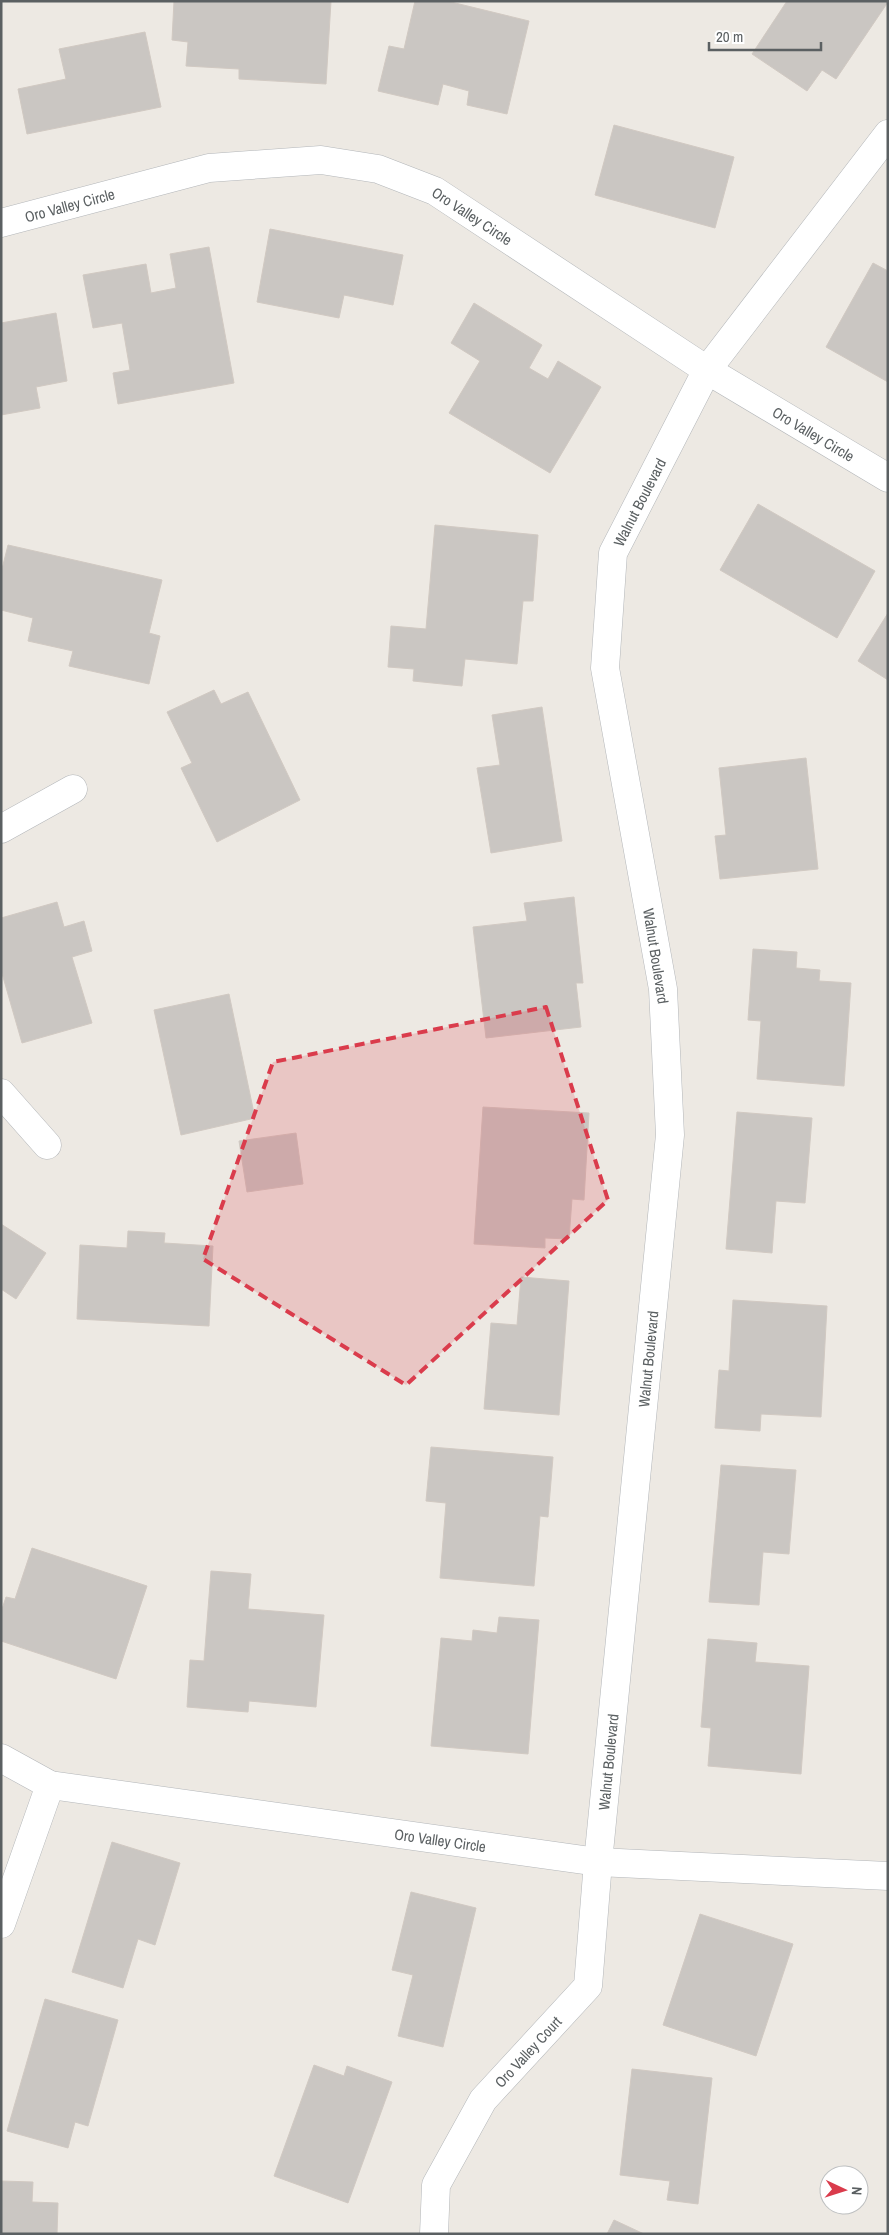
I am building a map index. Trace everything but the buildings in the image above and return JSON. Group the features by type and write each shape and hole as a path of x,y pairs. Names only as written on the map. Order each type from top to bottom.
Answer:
{"street":[{"name":"Walnut Boulevard","path":"598,1862 670,1135 663,989 605,668 613,553 707,370 888,134"},
{"name":"Oro Valley Circle","path":"1,223 209,168 321,160 378,169 436,191 707,370 888,478"},
{"path":"1,829 73,789"},
{"path":"1,1093 46,1145"},
{"name":"Oro Valley Circle","path":"1,1758 50,1785 598,1862 888,1876"},
{"path":"1,1924 50,1785"},
{"name":"Oro Valley Court","path":"434,2234 436,2185 482,2100 588,1986 598,1862"}],"highlighted area":[{"path":"546,1007 608,1200 406,1385 203,1259 273,1062"}]}
